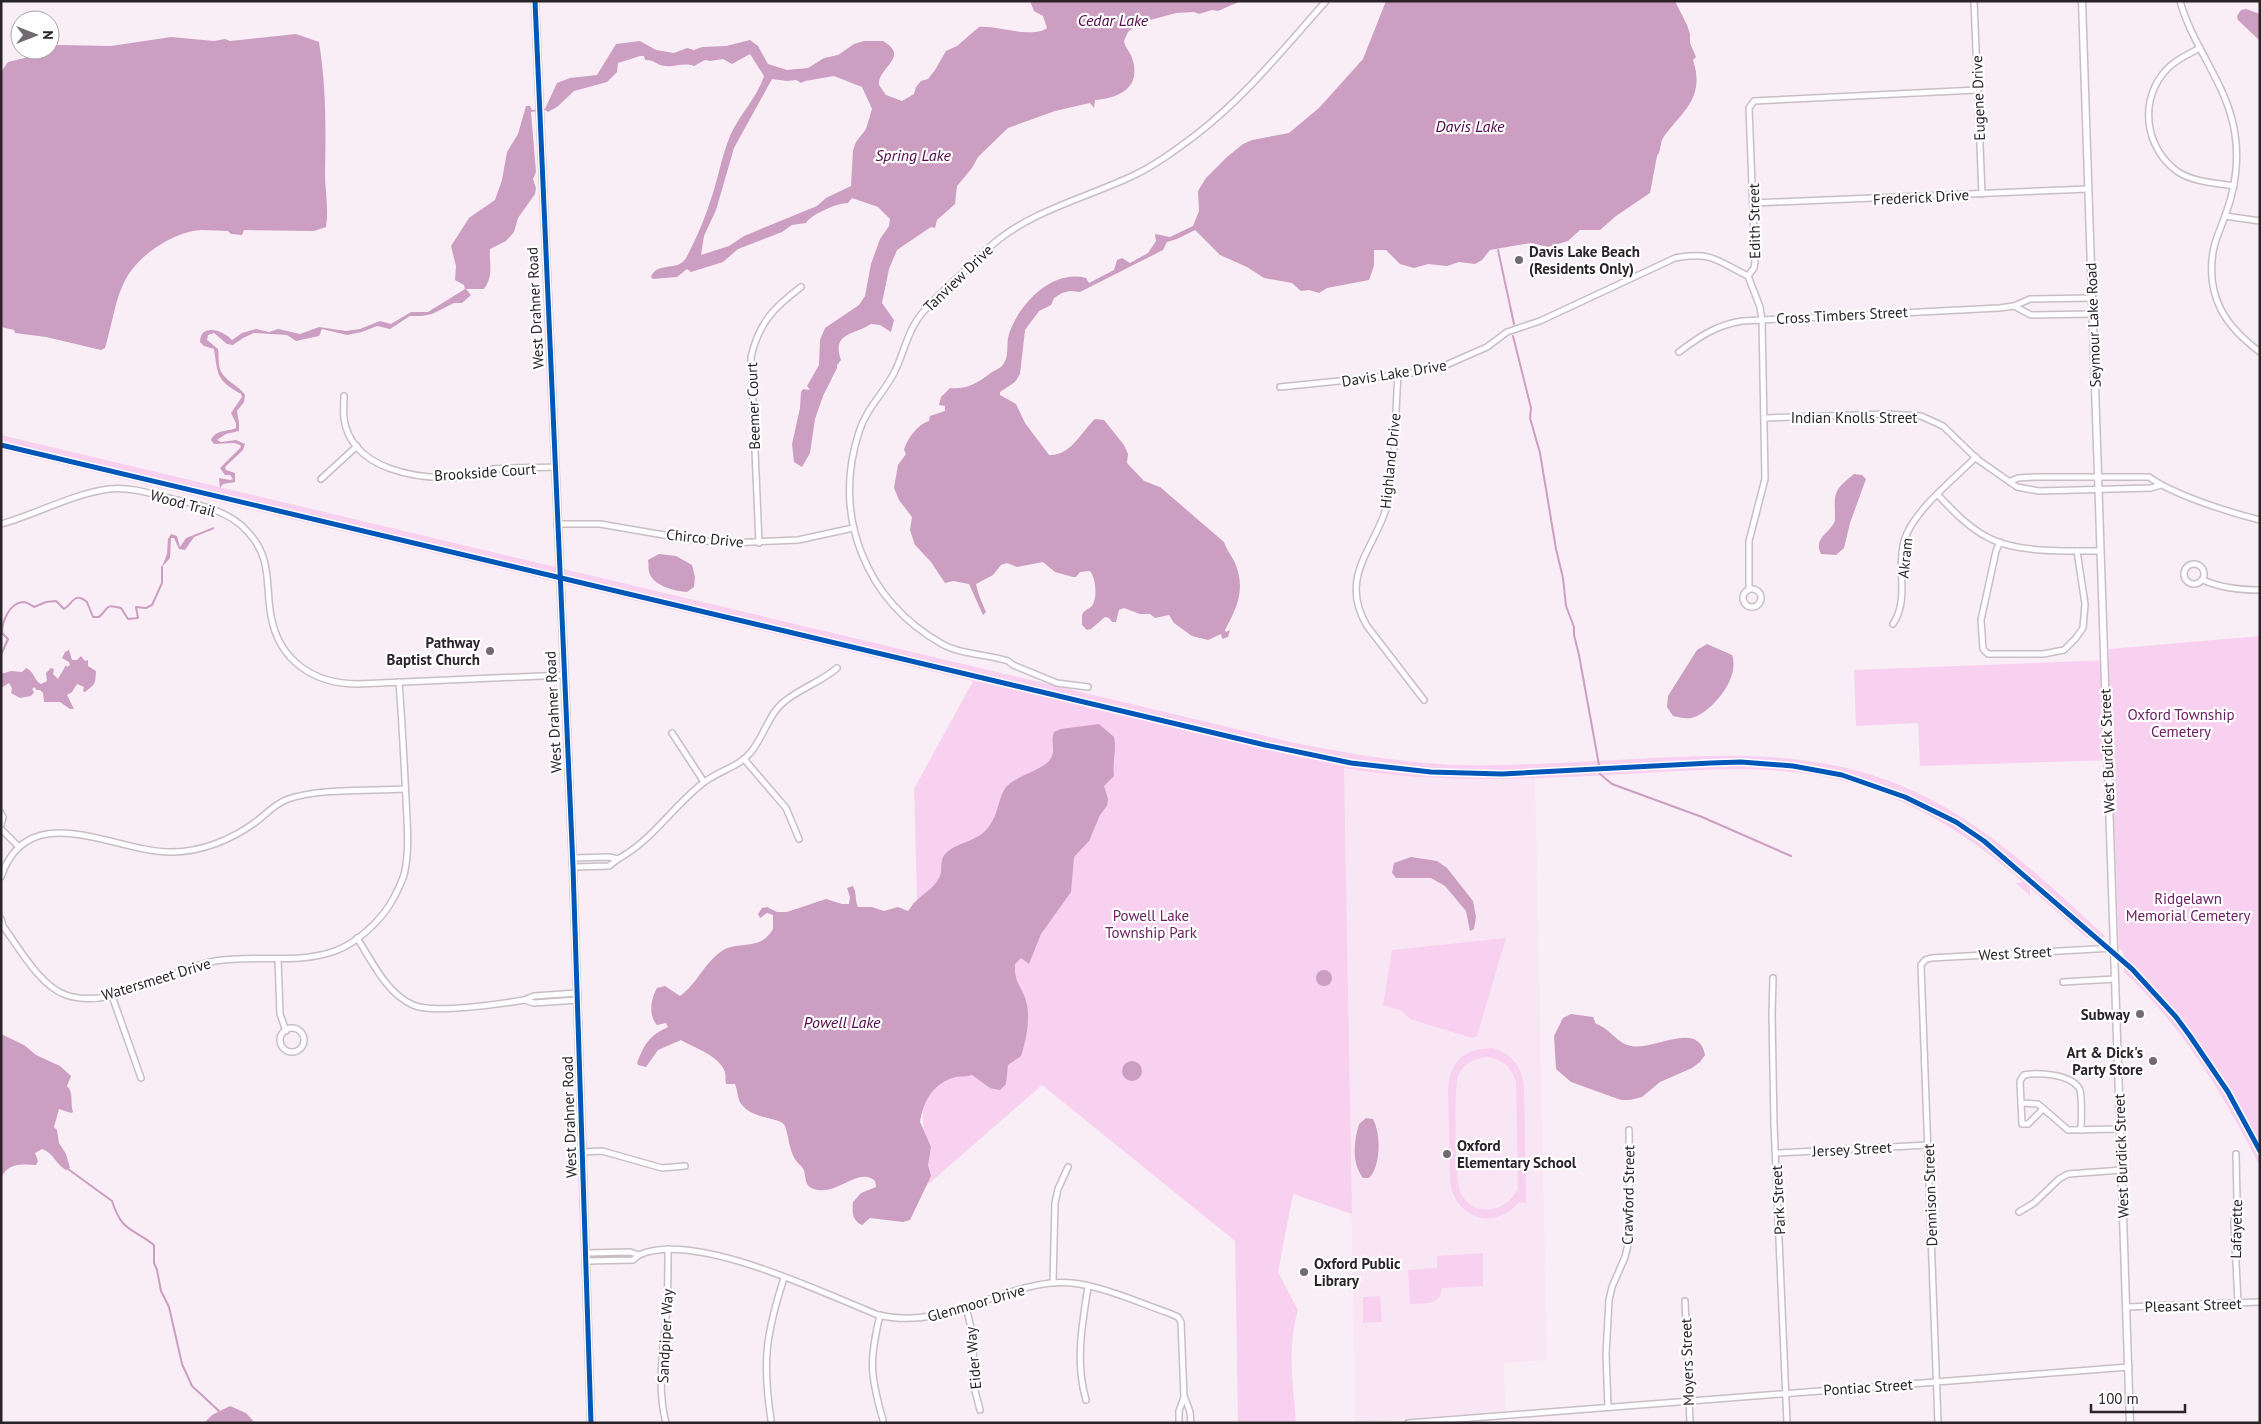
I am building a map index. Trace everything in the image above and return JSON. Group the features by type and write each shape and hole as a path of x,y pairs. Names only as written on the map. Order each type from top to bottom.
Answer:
{"street":[{"name":"West Drahner Road","path":"535,1 573,867 587,1253 591,1423"},
{"name":"Tanview Drive","path":"1088,687 1057,683 1013,666 1008,660 952,648 927,634 890,602 866,566 853,528 850,506 850,476 859,431 867,412 894,372 916,320 993,245 1031,218 1129,177 1168,155 1198,133 1252,84 1326,1"},
{"name":"Eugene Drive","path":"1974,1 1982,194"},
{"name":"Seymour Lake Road","path":"2082,1 2103,649"},
{"path":"2180,1 2200,48 2221,88 2232,118 2236,152 2234,186 2213,252 2212,278 2215,295 2221,312 2231,327 2241,338 2260,352"},
{"path":"2200,48 2174,63 2158,80 2151,96 2148,129 2156,148 2178,172 2188,177 2234,186"},
{"name":"Edith Street","path":"1749,589 1749,541 1764,491 1765,479 1762,320 1760,307 1748,276 1754,268 1755,262 1749,108 1754,101 1977,90"},
{"name":"Frederick Drive","path":"1753,203 2088,189"},
{"path":"2225,216 2260,221"},
{"name":"Davis Lake Drive","path":"1280,387 1398,375 1437,369 1487,347 1507,332 1540,321 1675,258 1700,255 1717,258 1748,276"},
{"name":"Beemer Court","path":"759,543 751,357 755,338 765,320 781,301 800,287"},
{"name":"Cross Timbers Street","path":"1679,352 1713,328 1728,323 2014,306 2030,299 2092,298"},
{"name":"Cross Timbers Street","path":"2014,306 2031,315 2092,314"},
{"name":"Highland Drive","path":"1398,375 1388,500 1379,530 1362,559 1357,578 1357,595 1362,618 1367,626 1424,700"},
{"name":"Brookside Court","path":"344,396 344,419 357,446 371,458 386,467 406,474 459,477 495,469 554,467"},
{"name":"Indian Knolls Street","path":"1764,418 1886,414 1921,416 1943,426 1976,457 2017,487 2039,491 2151,488 2160,485"},
{"path":"321,479 357,446"},
{"name":"Akram","path":"1893,624 1901,606 1903,544 1908,530 1920,514 1976,457"},
{"path":"2011,481 2018,478 2035,477 2149,477 2160,485 2236,514 2260,520"},
{"name":"Wood Trail","path":"1,524 24,518 82,495 110,488 133,490 182,501 229,516 247,531 259,547 268,572 271,619 283,649 306,671 332,683 564,675"},
{"path":"1938,495 1975,530 2000,542 2019,547 2100,551"},
{"name":"Chirco Drive","path":"557,524 600,524 693,540 730,543 798,540 853,528"},
{"path":"2000,542 1981,620 1982,642 1986,653 2042,654 2064,650 2075,639 2083,628 2085,604 2077,551"},
{"path":"2203,580 2204,573 2202,567 2196,564 2186,568 2184,574 2188,582 2194,584 2203,580 2238,590 2260,590"},
{"name":"West Burdick Street","path":"2103,649 2130,1423"},
{"path":"573,867 609,866 640,847 704,782 744,759 751,752 784,701 826,677 837,668"},
{"name":"Watersmeet Drive","path":"1,920 23,954 46,983 66,995 81,998 112,996 215,961 308,958 336,951 357,938 380,918 393,900 404,875 407,853 400,682"},
{"path":"672,733 704,782"},
{"path":"744,759 786,808 799,839"},
{"path":"1,877 4,868 19,847 40,836 55,832 86,835 140,850 175,852 201,848 229,839 286,800 307,794 405,789"},
{"path":"1,813 3,818 1,827 19,847"},
{"path":"572,858 609,857 618,860"},
{"path":"357,938 384,981 398,995 414,1006 430,1008 501,1004 524,1000 534,1003 578,996"},
{"name":"West Street","path":"1920,967 1924,961 1931,958 2114,948"},
{"path":"278,959 280,1014 286,1030"},
{"name":"Dennison Street","path":"1920,967 1938,1423"},
{"name":"Park Street","path":"1773,978 1772,1014 1776,1153 1787,1423"},
{"path":"2063,982 2115,979"},
{"path":"112,996 141,1078"},
{"path":"293,1028 302,1034 303,1045 298,1050 291,1052 284,1048 281,1037 286,1030 293,1028"},
{"path":"2043,1108 2028,1124 2024,1125 2021,1121 2020,1081 2023,1076 2054,1074 2075,1084 2080,1090 2081,1130"},
{"path":"2020,1103 2036,1103 2066,1130 2120,1129"},
{"name":"Crawford Street","path":"1608,1407 1606,1354 1609,1300 1611,1290 1625,1257 1630,1236 1629,1130"},
{"name":"Jersey Street","path":"1776,1153 1928,1145"},
{"path":"583,1152 602,1152 662,1168 685,1166"},
{"name":"Lafayette","path":"2236,1154 2237,1200 2234,1223 2238,1303"},
{"path":"1053,1283 1055,1203 1058,1189 1068,1167"},
{"path":"2019,1212 2034,1203 2057,1181 2068,1174 2122,1170"},
{"name":"Sandpiper Way","path":"666,1423 663,1412 661,1382 667,1301 668,1249"},
{"name":"Glenmoor Drive","path":"587,1261 633,1260 648,1251 685,1249 727,1257 880,1315 893,1318 927,1318 1016,1290 1053,1283 1088,1287 1178,1317 1183,1328 1184,1397 1179,1411 1179,1423"},
{"name":"Glenmoor Drive","path":"587,1253 630,1252 640,1255"},
{"path":"771,1420 766,1382 766,1347 768,1330 784,1278"},
{"path":"1086,1400 1080,1381 1080,1353 1088,1287"},
{"name":"Moyers Street","path":"1684,1301 1690,1423"},
{"name":"Pleasant Street","path":"2126,1307 2260,1302"},
{"name":"Eider Way","path":"966,1306 973,1337 974,1387 980,1410"},
{"path":"880,1315 871,1364 872,1376 883,1420"},
{"name":"Pontiac Street","path":"1408,1423 2128,1367"},
{"name":"Glenmoor Drive","path":"1184,1397 1190,1412 1191,1423"}],"shaded area":[{"name":"Oxford Elementary School","path":"1344,768 1415,777 1492,780 1535,778 1547,1360 1504,1363 1505,1412 1355,1423"}],"green space":[{"name":"Powell Lake Township Park","path":"1,435 1320,748 1394,760 1469,765 1742,756 1773,757 1833,765 1892,782 1923,795 1952,811 1979,829 2032,870 2106,937 2087,938 2030,888 2030,896 2016,883 2023,882 2004,866 1944,824 1901,801 1855,784 1829,778 1803,773 1724,769 1532,778 1457,779 1382,774 1344,768 1352,1214 1293,1194 1278,1272 1298,1310 1292,1352 1292,1380 1296,1423 1238,1423 1235,1241 1042,1085 925,1187 914,789 973,681 1,450"},
{"name":"Oxford Township Cemetery","path":"2260,636 2260,1166 2201,1063 2166,1016 2124,972 2123,952 2119,948 2112,760 1920,766 1918,723 1856,726 1854,670 2109,660 2109,649"},
{"path":"1506,938 1477,1036 1472,1038 1410,1019 1402,1011 1383,1005 1392,950"},
{"path":"1493,1048 1510,1057 1521,1072 1524,1085 1526,1203 1519,1202 1499,1217 1488,1218 1477,1217 1467,1212 1453,1194 1450,1181 1448,1087 1450,1077 1457,1062 1462,1057 1475,1050","holes":["1491,1058 1505,1064 1516,1082 1518,1188 1506,1203 1498,1207 1481,1209 1472,1206 1465,1200 1458,1183 1456,1153 1457,1084 1458,1076 1466,1065 1476,1059"]},
{"path":"1483,1253 1483,1286 1442,1288 1439,1298 1435,1301 1410,1304 1408,1270 1437,1268 1437,1256"},
{"path":"1380,1296 1382,1322 1363,1323 1363,1297"}],"water":[{"name":"Spring Lake","path":"1030,1 1241,1 1218,11 1212,10 1199,14 1194,12 1176,13 1139,23 1128,32 1124,41 1134,68 1134,77 1127,89 1113,97 1095,100 1094,108 1090,103 1055,111 1008,128 978,157 972,168 957,186 955,204 937,220 935,228 931,227 897,250 889,269 882,303 894,320 891,332 880,325 871,324 846,336 839,344 841,360 823,396 815,419 810,453 802,467 794,462 792,444 800,408 801,392 803,389 810,390 807,386 819,365 820,340 825,328 859,305 865,296 871,264 880,239 889,226 890,219 878,207 852,198 848,203 819,213 806,223 792,225 782,232 738,249 723,262 691,272 687,269 677,277 653,279 651,277 658,269 678,265 686,258 708,209 730,136 757,92 764,76 750,54 732,64 723,59 705,60 694,66 687,64 662,65 645,60 644,56 640,56 618,63 617,72 607,82 574,91 557,107 548,112 545,110 531,112 536,172 533,179 536,188 535,194 518,218 514,232 506,241 490,249 490,274 484,289 466,289 471,295 462,303 454,303 432,314 410,316 390,329 377,326 347,335 322,329 319,336 296,341 287,335 254,333 233,345 227,344 214,333 208,335 207,340 218,349 219,367 222,373 245,395 244,402 237,411 239,431 226,434 217,440 221,442 236,440 245,444 243,450 225,467 226,470 235,473 235,482 223,484 220,488 219,478 233,479 230,475 225,475 220,468 241,447 234,443 214,444 211,440 219,432 236,428 236,423 231,413 242,397 241,394 227,385 220,376 216,365 214,349 204,346 200,342 204,332 208,330 219,331 232,340 242,333 256,329 269,332 278,329 300,334 319,327 346,331 360,329 380,321 391,324 411,312 428,312 465,289 464,285 455,280 456,266 451,246 469,218 495,200 502,180 507,152 518,134 526,106 530,106 532,110 545,109 557,83 570,78 597,75 616,44 640,41 656,50 674,53 687,48 694,50 702,47 726,46 750,40 758,46 768,64 787,70 808,68 824,58 838,55 854,44 864,41 883,41 891,47 894,57 883,73 879,85 886,95 902,101 914,94 916,87 921,81 928,79 946,51 957,46 979,27 1024,32 1041,31 1047,28 1043,16 1034,11","holes":["834,76 862,87 872,109 866,129 856,142 853,150 851,186 826,198 817,206 744,236 729,246 701,255 704,236 716,210 734,148 772,79 796,80 801,83"]},
{"name":"Davis Lake","path":"1386,1 1675,1 1687,25 1690,43 1696,57 1693,60 1696,84 1691,102 1662,140 1650,193 1616,216 1600,230 1580,230 1568,241 1548,247 1531,243 1490,250 1482,260 1475,264 1459,262 1447,266 1428,264 1414,268 1400,264 1386,250 1374,250 1374,266 1369,280 1327,288 1319,293 1309,290 1301,291 1292,283 1264,278 1247,267 1220,255 1195,230 1167,242 1163,250 1080,292 1070,291 1054,298 1051,305 1039,311 1025,330 1020,374 1015,382 1000,392 1000,395 1016,404 1025,423 1049,455 1064,452 1095,419 1104,420 1124,445 1128,454 1127,463 1144,481 1160,487 1224,542 1238,573 1240,582 1239,598 1225,630 1226,632 1230,630 1228,637 1222,639 1221,634 1208,640 1192,636 1174,623 1169,615 1155,618 1150,614 1140,614 1124,608 1119,610 1116,622 1112,622 1109,618 1105,617 1091,629 1087,630 1082,625 1082,615 1091,607 1095,599 1094,579 1090,571 1080,572 1076,577 1073,577 1055,572 1043,562 1017,567 1007,563 1001,565 993,575 976,584 986,612 983,615 969,584 953,581 945,583 931,562 915,545 910,530 912,517 899,500 894,488 898,465 906,454 904,450 910,437 921,425 929,421 930,416 945,411 945,406 939,405 941,397 950,388 961,388 971,385 1002,366 1006,358 1008,337 1014,323 1020,311 1038,291 1061,279 1073,277 1086,278 1089,283 1114,270 1117,260 1122,258 1130,263 1148,253 1156,241 1155,234 1170,237 1193,226 1199,211 1198,191 1206,178 1243,144 1252,140 1289,133 1319,108 1363,59"},
{"path":"2246,9 2260,14 2260,41 2238,20 2237,16 2241,10"},
{"path":"296,34 319,42 325,107 326,227 314,231 244,230 242,235 231,234 228,231 201,230 177,236 155,248 132,269 125,281 116,305 105,348 101,350 46,337 15,333 14,330 1,327 1,72 8,62 16,60 60,60 60,45 111,46 171,37 214,41 225,39 230,41"},
{"path":"1854,474 1862,475 1866,479 1850,523 1844,548 1836,555 1821,554 1819,549 1820,540 1835,521 1836,494 1841,485"},
{"path":"214,527 214,529 194,537 185,550 179,549 174,538 171,538 170,558 162,567 167,554 168,539 171,534 177,536 180,547 186,538"},
{"path":"659,554 676,556 692,565 695,577 694,587 687,592 665,587 655,581 649,572 648,560"},
{"path":"1707,644 1732,655 1734,663 1733,672 1725,690 1712,706 1697,716 1682,718 1673,716 1667,707 1668,696 1697,650"},
{"path":"69,650 72,660 77,660 81,656 85,661 88,660 88,666 96,671 94,683 89,689 85,692 83,691 84,687 77,684 72,692 67,695 74,709 70,709 60,702 44,702 43,693 40,690 36,690 35,687 32,689 34,692 31,696 20,698 11,693 12,688 9,683 1,688 1,674 11,671 22,672 26,668 41,684 47,681 46,673 51,668 54,669 53,674 58,679 66,665 67,667 70,665 69,662 62,658 65,652"},
{"name":"Powell Lake","path":"1099,724 1114,737 1115,742 1114,776 1104,786 1108,799 1107,806 1100,815 1089,841 1074,857 1071,892 1041,934 1029,964 1021,958 1015,964 1017,981 1026,1001 1028,1014 1026,1036 1021,1056 1008,1065 1006,1084 1000,1090 990,1088 972,1075 948,1080 931,1094 924,1107 920,1122 931,1147 928,1165 931,1176 910,1220 903,1222 870,1218 862,1225 856,1221 853,1212 853,1202 861,1193 876,1187 875,1181 869,1177 854,1179 831,1189 822,1190 810,1187 802,1166 797,1163 792,1154 783,1123 747,1110 740,1103 735,1084 726,1084 725,1072 722,1066 706,1053 681,1040 658,1050 646,1067 638,1065 637,1063 648,1041 668,1027 666,1023 657,1025 652,1017 652,1002 657,988 665,986 680,996 691,986 710,961 722,951 735,946 762,941 773,929 773,915 767,913 760,918 758,914 762,908 767,907 777,912 787,912 826,899 849,904 850,897 847,888 853,886 858,907 872,907 884,911 898,907 908,911 937,882 942,859 946,853 954,847 979,836 989,827 1007,786 1048,762 1052,755 1054,732 1061,729"},
{"path":"1411,857 1437,861 1447,868 1473,901 1476,917 1474,929 1470,931 1466,911 1445,886 1431,878 1396,878 1392,873 1394,863"},
{"path":"1321,970 1327,970 1332,975 1330,984 1321,986 1316,981 1316,975"},
{"path":"1571,1014 1593,1017 1596,1024 1621,1042 1631,1046 1674,1039 1694,1039 1701,1044 1705,1055 1692,1068 1660,1082 1642,1097 1621,1100 1571,1082 1556,1069 1554,1036 1563,1018"},
{"path":"1,1034 24,1045 36,1055 60,1066 71,1076 67,1086 71,1095 73,1112 59,1109 54,1127 57,1130 59,1143 66,1154 70,1168 66,1170 49,1153 42,1149 35,1153 38,1161 36,1165 11,1167 1,1178"},
{"path":"1128,1061 1136,1061 1142,1067 1142,1075 1136,1081 1128,1081 1122,1075 1122,1067"},
{"path":"1366,1118 1373,1119 1376,1125 1378,1158 1373,1173 1369,1178 1363,1178 1355,1159 1355,1152 1359,1124"},
{"path":"230,1406 246,1413 255,1423 204,1423 212,1415"}],"waterway":[{"path":"1498,250 1514,324"},
{"path":"1513,336 1531,408 1530,418 1540,453 1556,549 1563,578 1566,606 1574,627 1599,765"},
{"path":"1,655 8,639 2,633 3,624 10,609 18,603 24,602 34,607 46,602 56,601 64,609 76,598 79,598 87,602 93,617 99,617 109,606 112,606 121,608 128,619 138,618 136,607 146,608 152,605 162,583 162,567"},
{"path":"1600,774 1612,784 1702,817 1791,856"},
{"path":"68,1169 112,1201 124,1224 154,1245 154,1263 161,1291 169,1307 182,1364 192,1386 219,1411"}],"cycle path":[{"path":"535,1 573,867 591,1423"},
{"path":"1,445 1265,745 1351,763 1431,772 1502,774 1741,762 1793,766 1842,775 1905,797 1956,822 1984,841 2132,969 2176,1017 2190,1036 2228,1092 2260,1151"}],"place":[{"name":"Davis Lake Beach (Residents Only)","path":"1519,260"},
{"name":"Pathway Baptist Church","path":"490,651"},
{"name":"Subway","path":"2140,1014"},
{"name":"Art & Dick's Party Store","path":"2153,1061"},
{"name":"Oxford Elementary School","path":"1447,1154"},
{"name":"Oxford Public Library","path":"1304,1272"}],"water label":[{"name":"Cedar Lake","path":"1113,20"}],"park label":[{"name":"Ridgelawn Memorial Cemetery","path":"2188,906"}]}
